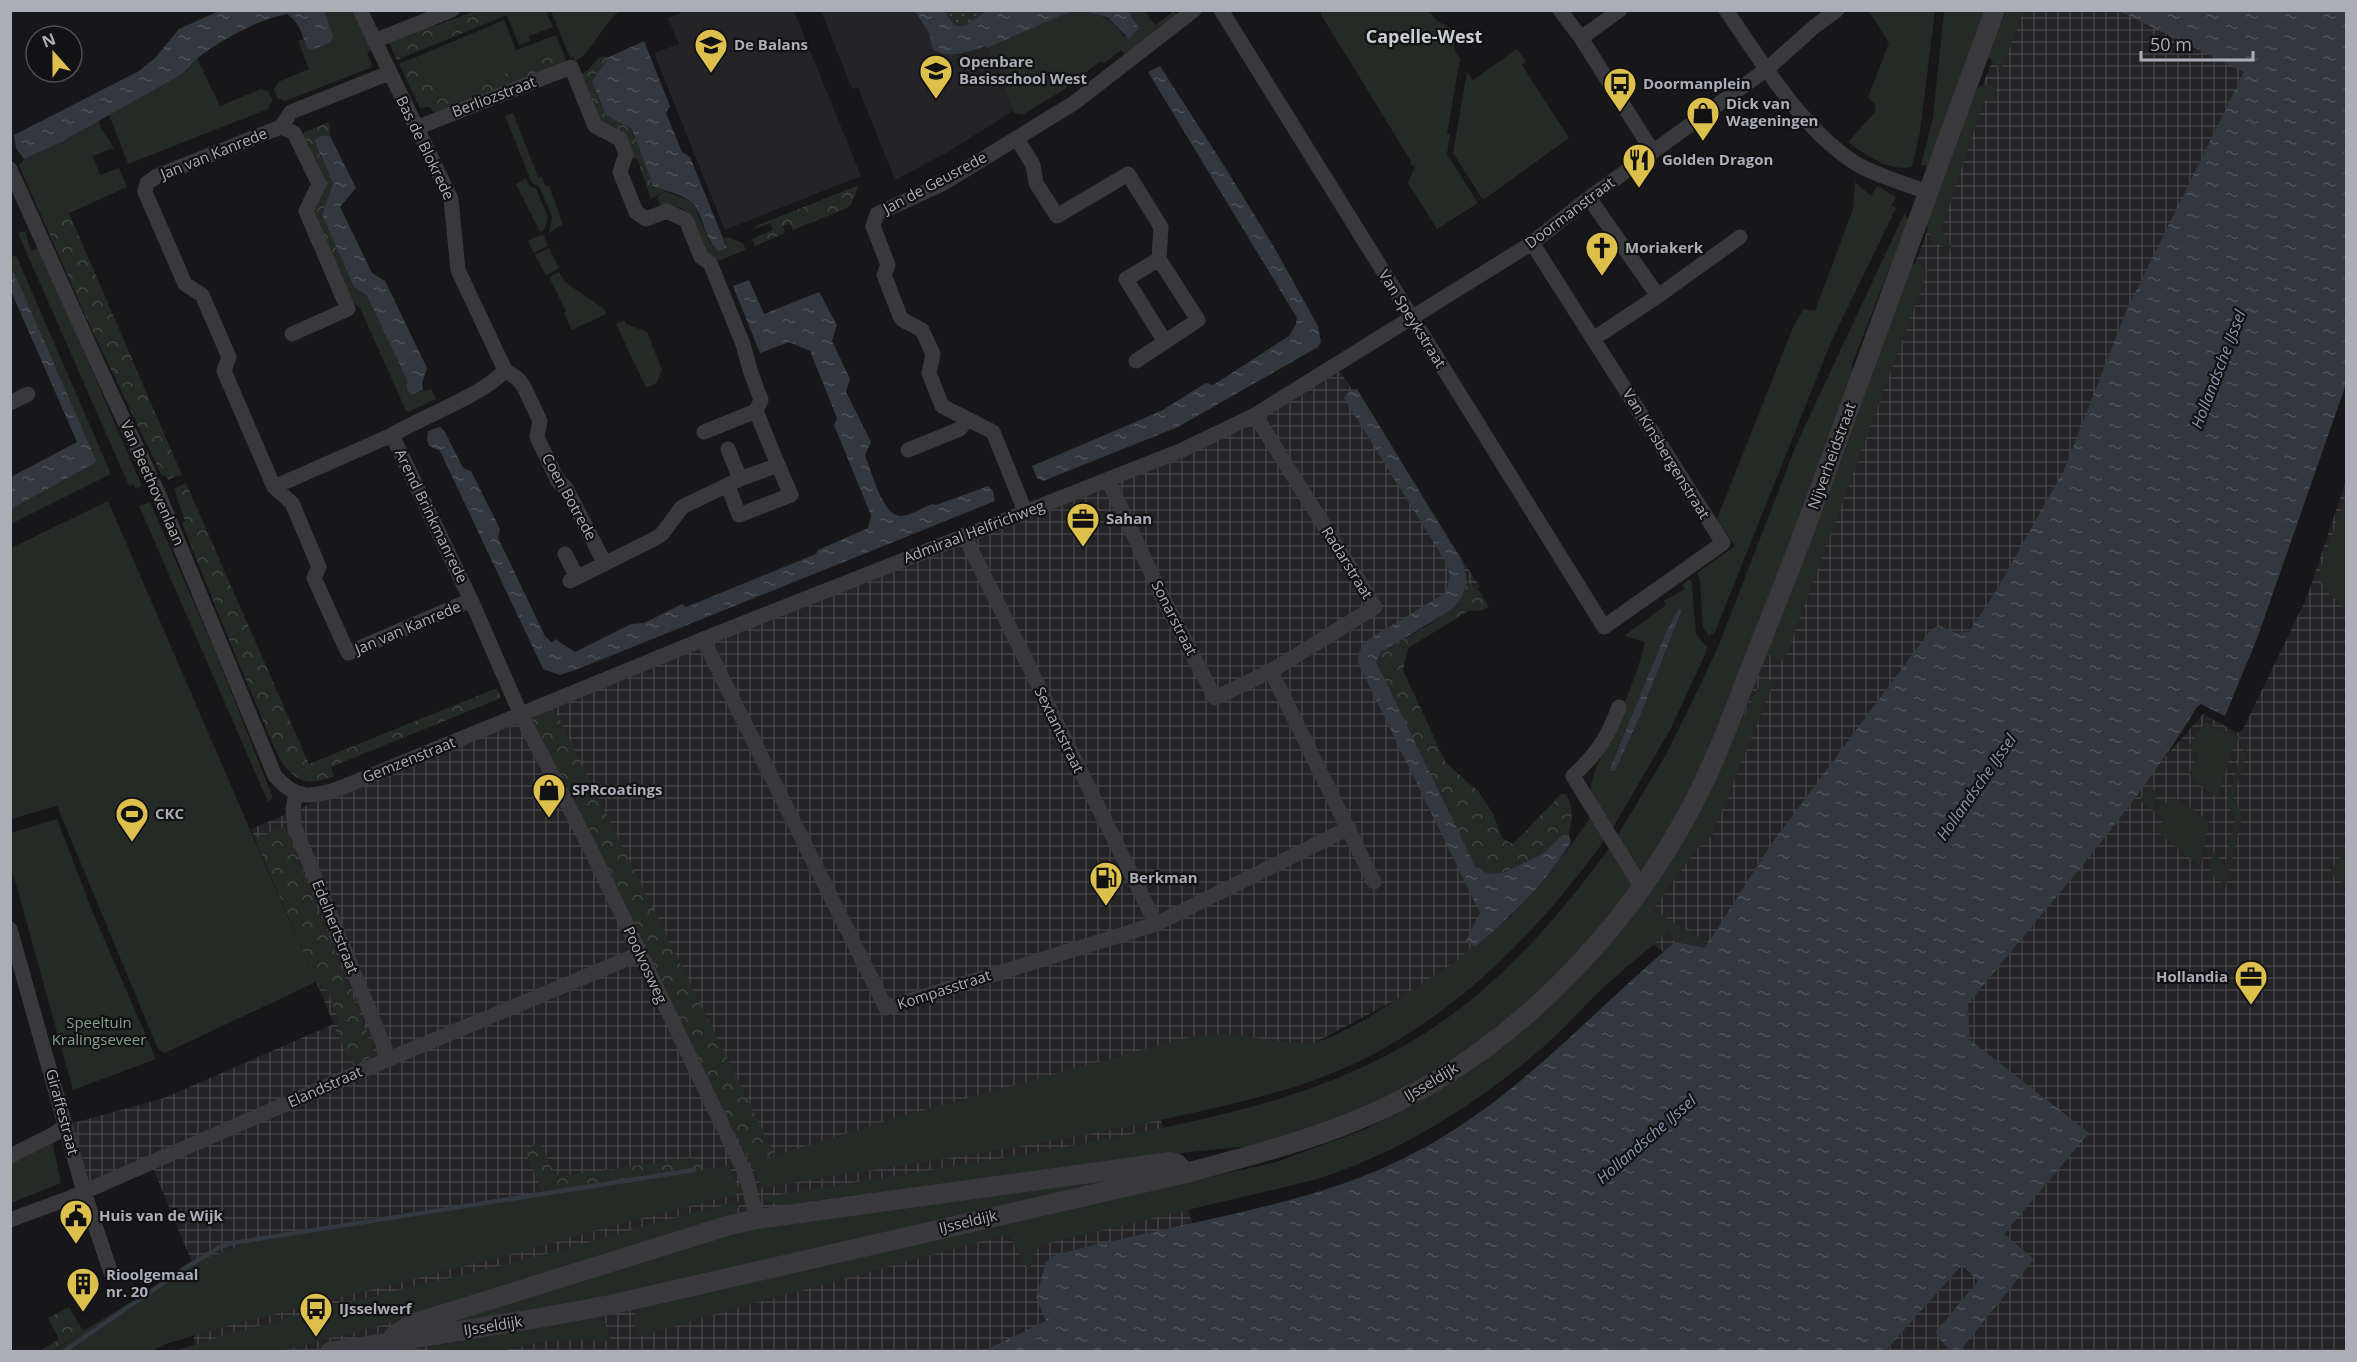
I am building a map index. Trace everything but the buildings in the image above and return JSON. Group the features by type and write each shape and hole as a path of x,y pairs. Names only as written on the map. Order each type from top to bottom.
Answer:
{"street":[{"name":"Bas de Blokrede","path":"360,10 452,199 458,270 505,370"},
{"path":"374,42 452,10"},
{"name":"Jan de Geusrede","path":"1025,511 995,434 990,429 942,406 929,373 933,354 922,330 903,321 884,275 888,265 873,226 877,214 942,184 1074,103 1194,10"},
{"name":"Van Speykstraat","path":"1221,10 1604,627"},
{"path":"1560,10 1581,38 1653,152"},
{"path":"1581,38 1620,10"},
{"path":"1726,10 1779,87 1829,143 1854,162 1928,193"},
{"name":"Doormanstraat","path":"1412,319 1532,243 1589,198 1767,69 1814,27 1837,10"},
{"name":"Nijverheidstraat","path":"1561,982 1603,937 1642,888 1682,825 1721,744 1806,526 1995,10"},
{"name":"Berliozstraat","path":"416,128 571,67 595,126 620,139 626,154 620,172 636,212 646,219 667,211 686,220 701,257 710,263 743,345 761,400 756,411"},
{"name":"Jan van Kanrede","path":"389,73 291,112 281,127 157,176 147,183 144,192 185,284 202,295 207,306 229,357 224,371 274,487 292,503 319,567 315,578 348,653 471,600"},
{"path":"281,127 294,133 319,184 306,211 348,309 292,334"},
{"path":"1017,138 1033,165 1036,183 1057,216 1128,174 1161,228 1159,259 1198,320 1136,361"},
{"name":"Van Beethovenlaan","path":"10,169 158,492 275,776 296,793"},
{"path":"1589,198 1658,296"},
{"path":"1593,339 1740,237"},
{"name":"Van Kinsbergenstraat","path":"1532,243 1723,543 1604,627"},
{"path":"1159,259 1126,279 1165,342"},
{"name":"Admiraal Helfrichweg","path":"521,715 703,639 1180,451 1255,415 1412,319"},
{"path":"392,435 495,382 505,370"},
{"name":"Coen Botrede","path":"505,370 518,379 524,387 540,421 537,437 558,481 566,488 604,564"},
{"path":"10,403 28,394"},
{"path":"704,432 756,411 791,495 739,515 728,449"},
{"name":"Radarstraat","path":"1255,415 1375,607 1271,671"},
{"path":"908,450 960,429 967,419"},
{"name":"Arend Brinkmanrede","path":"274,487 392,435 471,600 521,715"},
{"name":"Coen Botrede","path":"566,554 573,579 662,534 682,507 734,482 778,465"},
{"name":"Sonarstraat","path":"1108,480 1160,592 1215,698 1271,671"},
{"name":"Sextantstraat","path":"964,535 1156,924"},
{"name":"Kompasstraat","path":"703,639 886,1008 1156,924 1349,828"},
{"path":"1271,671 1374,882"},
{"path":"1619,707 1611,728 1596,754 1573,776 1642,888"},
{"name":"Gemzenstraat","path":"296,793 308,797 317,796 343,787 521,715"},
{"name":"Poolvosweg","path":"521,715 589,846 746,1175 757,1219"},
{"name":"Edelhertstraat","path":"296,793 293,810 295,828 389,1059"},
{"name":"Giraffestraat","path":"10,929 84,1192 111,1273 113,1273"},
{"name":"Elandstraat","path":"10,1220 84,1192 389,1059 639,954"},
{"name":"IJsseldijk","path":"330,1352 610,1305 1186,1173 1300,1141 1398,1102 1446,1074 1493,1041 1561,982"},
{"path":"10,1156 54,1134 66,1125"},
{"path":"389,1342 396,1334 412,1324 757,1219 1170,1162 1176,1163 1186,1173"}],"shaded area":[{"path":"687,10 794,11 861,176 725,230 654,53 679,44 668,18"},
{"name":"Openbare Basisschool West","path":"821,11 915,11 929,33 933,50 961,55 985,46 991,52 1000,72 998,73 1013,111 946,153 895,180 858,87 852,89"},
{"path":"2011,11 2290,11 2030,570 1707,980 1620,924 1697,837"},
{"path":"1336,365 1480,587 1378,657 1490,847 1499,933 1455,969 1314,1043 1141,1054 1204,1261 1004,1351 194,1351 193,1265 151,1163 84,1192 66,1125 164,1098 334,1024 251,829 716,634 1192,445"},
{"path":"2346,481 2346,1351 1873,1352 1956,1043 1954,997 2203,714 2238,733 2243,729 2307,597"}],"green space":[{"path":"1324,10 1429,11 1437,21 1450,28 1456,53 1460,59 1447,134 1450,134 1447,154 1478,203 1437,229 1408,183 1415,166 1410,164 1411,161 1320,13"},
{"path":"325,11 353,11 372,50 367,53 372,65 370,68 285,101 277,98 274,90 278,82 309,69 298,41 303,39 308,49 333,36"},
{"path":"475,11 517,11 397,60 388,41 429,24 435,26"},
{"path":"517,11 546,11 553,27 529,36 530,41 519,45 507,15"},
{"path":"551,11 620,11 608,23 588,51 575,62 573,57 570,58"},
{"path":"945,11 986,11 963,27 954,25"},
{"path":"1072,11 1102,16 1114,24 1124,37 1139,28 1128,11 1145,11 1155,25 1174,11 1177,15 1125,55 1121,50 1105,63 1099,62 1065,89 1022,115 1014,113 998,73 1000,72 987,48"},
{"path":"1869,11 1935,11 1920,132 1912,167 1887,165 1848,142 1874,113 1876,106 1868,97 1889,43"},
{"path":"1944,11 1988,11 1929,166 1921,165 1933,117"},
{"path":"2006,11 2024,11 2001,69 1988,57"},
{"path":"504,20 516,50 556,35 562,50 443,98 416,57"},
{"path":"1517,49 1526,62 1522,65 1569,138 1483,200 1453,153 1467,72 1473,80"},
{"path":"562,50 566,61 434,113 430,107 420,108 399,64 416,57 443,98"},
{"path":"599,57 609,57 592,81 606,115 632,129 653,186 665,191 651,199 637,158 631,160 630,146 626,140 603,123 588,97 581,74 587,71"},
{"path":"197,58 220,106 261,89 269,92 272,100 268,109 128,164 109,115 186,72"},
{"path":"1987,84 1997,87 1993,101 1984,100 1941,230 1953,250 1932,242 1926,224 1971,95 1978,87"},
{"path":"513,113 538,177 542,176 545,186 549,186 563,224 549,233 552,217 539,186 532,183 505,116"},
{"path":"99,120 101,128 114,148 93,156 100,175 119,168 127,187 45,224 19,166 24,159"},
{"path":"329,122 330,136 322,135 314,140 333,183 322,215 354,287 332,261 312,216 324,187 302,136 304,132"},
{"path":"526,178 529,186 536,189 548,217 544,230 540,232 516,184"},
{"path":"1855,182 1871,196 1877,186 1896,197 1891,206 1896,208 1831,342 1715,632 1709,636 1703,628 1700,580 1697,573 1735,546 1717,519 1792,330 1803,309 1815,311 1853,209"},
{"path":"859,185 851,205 845,209 793,230 790,223 783,226 785,233 755,246 752,239 773,230 770,223 755,229 756,226"},
{"path":"665,191 688,200 694,205 710,243 727,248 724,238 729,237 743,243 746,250 715,262 705,254 688,213 675,206 661,207 657,197"},
{"path":"1905,212 1908,221 1851,367 1857,372 1797,530 1690,793 1646,869 1640,871 1615,840 1667,753 1718,647 1797,443"},
{"path":"69,213 182,475 168,480 165,475 162,476 85,315 45,224"},
{"path":"25,231 31,251 39,248 142,486 136,489 134,484 129,486 18,233"},
{"path":"543,234 548,246 534,253 528,241"},
{"path":"549,248 559,268 546,276 535,255"},
{"path":"16,255 111,474 11,524 10,509 97,462 14,272 11,274 11,258"},
{"path":"332,261 354,287 367,296 407,380 407,389 411,394 431,389 436,399 406,411 360,308 348,298"},
{"path":"1920,263 1926,269 1922,287 1784,661 1779,661 1762,650 1910,265"},
{"path":"559,272 565,282 604,309 606,314 572,330 564,313 566,311 549,277"},
{"path":"624,320 626,324 647,332 662,370 656,384 646,388 616,324"},
{"path":"186,483 309,764 497,688 501,698 331,767 334,776 312,782 297,778 287,769 274,748 182,523 185,521 174,489"},
{"path":"2346,496 2346,609 2328,593 2318,576"},
{"path":"108,501 316,982 165,1053 158,1049 57,806 11,819 11,548"},
{"path":"150,502 215,651 273,798 268,802 139,506"},
{"path":"1690,579 1696,634 1707,647 1706,652 1671,728 1610,833 1594,804 1591,785 1597,764 1624,715 1621,712 1638,668 1645,642 1624,636 1666,605 1664,601 1685,589 1682,585","holes":["1678,609 1682,611 1617,767 1614,771 1609,771 1664,637"]},
{"path":"1467,581 1480,592 1489,607 1481,611 1470,610 1408,648 1403,670 1446,763 1478,791 1492,812 1503,839 1513,844 1561,794 1566,794 1571,809 1569,835 1562,835 1544,853 1505,872 1489,874 1476,868 1376,662 1381,652 1444,614 1462,593"},
{"path":"1763,678 1774,682 1712,836 1694,852 1653,910 1708,943 1704,948 1675,942 1668,932 1611,981 1522,1065 1467,1106 1438,1124 1378,1156 1314,1180 1044,1244 1036,1250 1029,1271 1008,1234 638,1337 633,1321 637,1307 1276,1162 1366,1129 1414,1104 1465,1071 1603,949 1644,901 1679,847"},
{"path":"554,708 775,1155 751,1164 531,728 533,716"},
{"path":"2205,722 2239,737 2231,753 2218,798 2193,780 2194,777 2189,774 2198,754 2188,747"},
{"path":"2249,741 2234,798 2242,816 2226,886 2209,872 2213,851 2225,865 2235,818 2227,804 2241,754"},
{"path":"2150,787 2157,792 2155,809 2176,798 2209,821 2201,867 2155,830 2164,819 2140,800"},
{"path":"1592,815 1606,838 1529,933 1470,988 1439,1013 1405,1036 1345,1068 1268,1095 1215,1108 1111,1130 962,1156 762,1188 751,1164 888,1120 1186,1038 1223,1033 1284,1042 1314,1043 1333,1036 1368,1018 1452,964 1511,916 1563,856"},
{"name":"Speeltuin Kralingseveer","path":"57,819 93,913 156,1059 73,1090 11,866 11,833"},
{"path":"285,826 376,1055 355,1065 351,1057 348,1058 335,1028 340,1024 326,988 316,982 255,839"},
{"path":"1611,846 1632,883 1631,890 1569,964 1494,1030 1433,1072 1399,1092 1362,1109 1271,1144 1190,1152 780,1205 766,1201 765,1197 1009,1157 1189,1122 1237,1111 1331,1081 1376,1061 1420,1036 1484,989 1542,931"},
{"path":"2346,850 2346,885 2329,872"},
{"path":"52,1139 61,1183 11,1203 11,1161"},
{"path":"541,1143 554,1173 562,1176 691,1158 697,1159 703,1170 543,1194 524,1149"},
{"path":"729,1166 741,1193 528,1250 231,1325 169,1343 151,1351 54,1352 83,1331 199,1261 248,1243 359,1220"},
{"path":"1127,1177 571,1305 446,1324 768,1224"},
{"path":"741,1201 736,1212 727,1217 371,1328 281,1351 171,1352 305,1313 531,1258"},
{"path":"69,1307 83,1331 54,1351 40,1351 59,1339 48,1318"},
{"path":"599,1316 605,1322 610,1338 604,1342 585,1339 546,1341 501,1351 429,1352 429,1347"}],"water":[{"path":"219,11 325,11 333,36 331,42 312,50 308,49 298,25 287,14 265,20 218,44 199,57 179,76 61,142 24,159 16,148 14,135 139,71 155,58 179,29"},
{"path":"915,11 945,11 954,25 963,27 986,11 1072,11 987,48 985,46 953,55 933,50 929,33"},
{"path":"1084,11 1128,11 1139,28 1129,39 1107,17"},
{"name":"Hollandsche IJssel","path":"2119,11 2346,11 2346,384 2258,636 2225,716 2201,704 2197,707 2172,747 2117,822 1968,1004 1970,1040 2089,1133 2004,1234 2034,1259 1960,1351 1950,1351 1935,1333 1978,1281 1962,1265 1885,1351 984,1351 1046,1321 1036,1298 1046,1262 1051,1257 1274,1204 1345,1183 1379,1170 1450,1132 1518,1083 1675,942 1705,948 1770,846 1929,632 1938,625 1956,633 1969,632 1996,591 2064,470 2127,309 2244,72"},
{"path":"644,41 670,106 666,113 682,152 690,157 727,248 719,251 713,245 692,203 679,195 653,186 632,129 606,115 592,81 609,57"},
{"path":"1160,66 1274,247 1318,326 1321,342 1318,347 1178,427 1043,481 1037,478 1032,466 1161,411 1206,383 1213,385 1289,336 1296,324 1297,318 1148,72"},
{"path":"322,135 330,136 356,188 340,207 372,273 385,281 427,368 422,384 423,390 410,395 407,380 367,296 354,287 322,215 333,183 314,140"},
{"path":"14,272 97,462 11,509 11,477 77,442 11,291 11,274"},
{"path":"749,280 764,314 819,292 837,325 832,341 850,379 846,392 871,442 865,455 878,491 889,509 895,514 905,516 932,504 936,505 988,486 993,491 995,501 583,667 560,675 543,669 440,451 429,446 428,431 440,427 445,432 463,468 471,471 500,529 498,538 545,636 552,643 555,639 575,652 631,624 644,623 682,604 686,607 816,554 818,550 868,528 871,515 834,425 837,418 810,351 789,342 760,353 733,286"},
{"path":"1357,389 1462,561 1466,581 1460,599 1451,610 1381,652 1376,662 1476,868 1489,874 1505,872 1544,853 1562,835 1569,835 1571,842 1551,871 1527,898 1475,947 1466,941 1480,913 1358,663 1359,652 1366,641 1442,595 1450,578 1448,568 1439,551 1344,398 1349,390"},
{"path":"1678,609 1682,610 1641,714 1617,767 1614,771 1609,771 1664,637"}],"waterway":[{"path":"63,1352 182,1270 220,1247 232,1243 694,1170"}],"place":[{"name":"De Balans","path":"711,74"},
{"name":"Openbare Basisschool West","path":"936,100"},
{"name":"Doormanplein","path":"1620,113"},
{"name":"Dick van Wageningen","path":"1703,142"},
{"name":"Golden Dragon","path":"1639,189"},
{"name":"Moriakerk","path":"1602,277"},
{"name":"Sahan","path":"1083,548"},
{"name":"SPRcoatings","path":"549,819"},
{"name":"CKC","path":"132,843"},
{"name":"Berkman","path":"1106,907"},
{"name":"Hollandia","path":"2251,1006"},
{"name":"Huis van de Wijk","path":"76,1245"},
{"name":"Rioolgemaal nr. 20","path":"83,1313"},
{"name":"IJsselwerf","path":"316,1338"}],"district":[{"name":"Capelle-West","path":"1424,37"}]}
